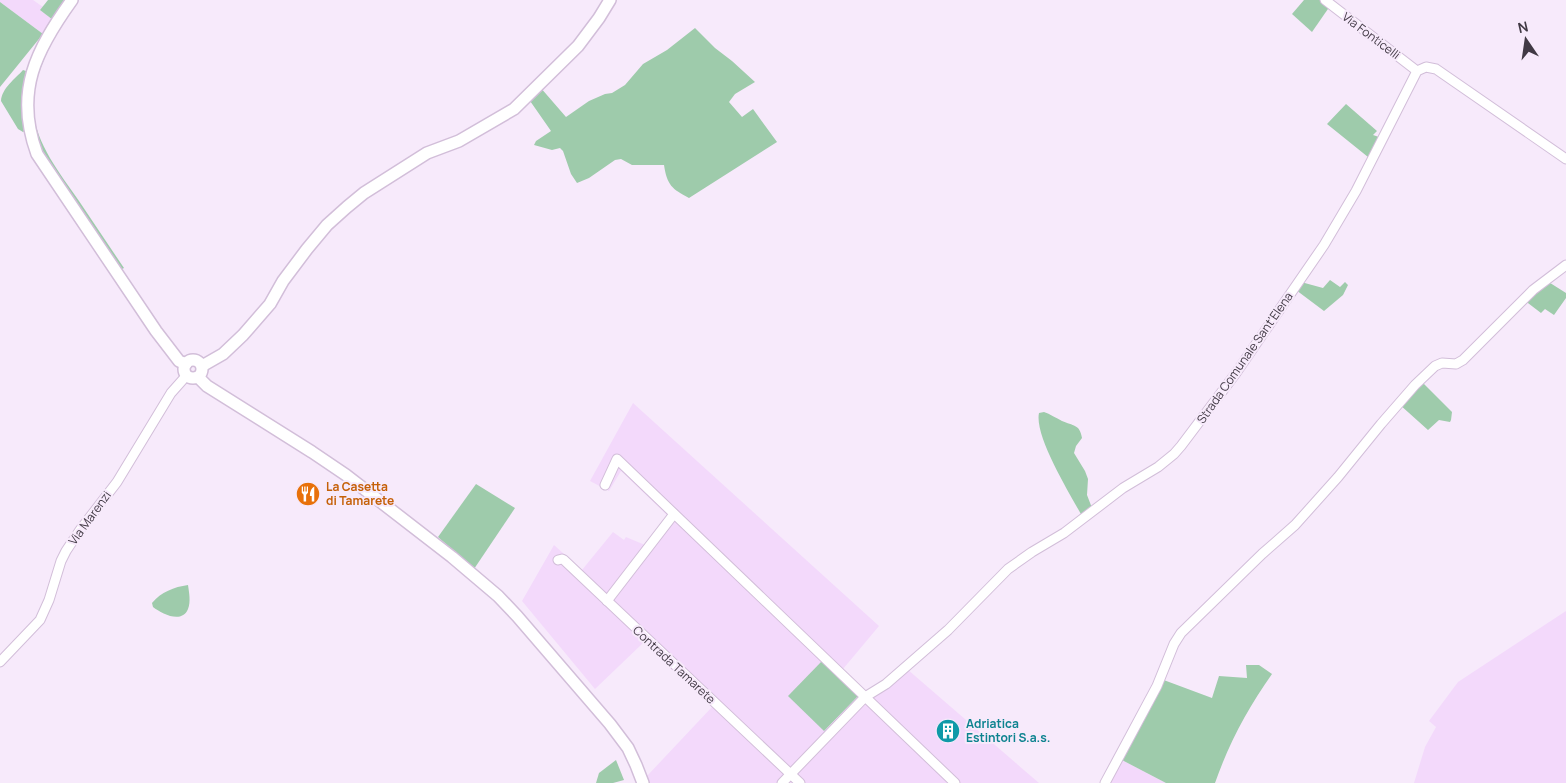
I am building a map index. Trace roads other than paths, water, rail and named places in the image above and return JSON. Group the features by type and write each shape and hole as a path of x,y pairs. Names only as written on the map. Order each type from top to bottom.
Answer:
{"main road":[{"path":"72,0 52,28 39,51 32,71 28,88 27,108 33,143 37,154 156,331 179,361 193,371 207,386 312,452 346,476 452,557 498,596 610,724 628,748 643,783"},
{"path":"193,371 223,354 243,335 270,304 307,249 327,225 347,207 364,193 427,153 459,141 514,109 578,46 610,0"}],"street":[{"name":"Via Fonticelli","path":"1324,0 1417,71"},
{"path":"1417,71 1426,67 1436,69 1566,159"},
{"name":"Strada Comunale Sant'Elena","path":"782,783 866,697 886,684 948,630 1008,569 1064,533 1123,488 1174,454 1236,373 1324,245 1356,191 1417,71"},
{"path":"1105,783 1158,686 1174,644 1181,633 1295,524 1338,478 1403,398 1435,366 1442,363 1456,364 1463,360 1532,290 1566,265"},
{"name":"Via Marenzi","path":"0,662 40,620 66,551 117,482 171,393 193,371"},
{"path":"605,486 617,459 955,783"},
{"path":"607,601 674,514"},
{"name":"Contrada Tamarete","path":"558,560 562,558 800,783"}],"place":[{"name":"La Casetta di Tamarete","path":"308,494"},
{"name":"Adriatica Estintori S.a.s.","path":"948,731"}]}
